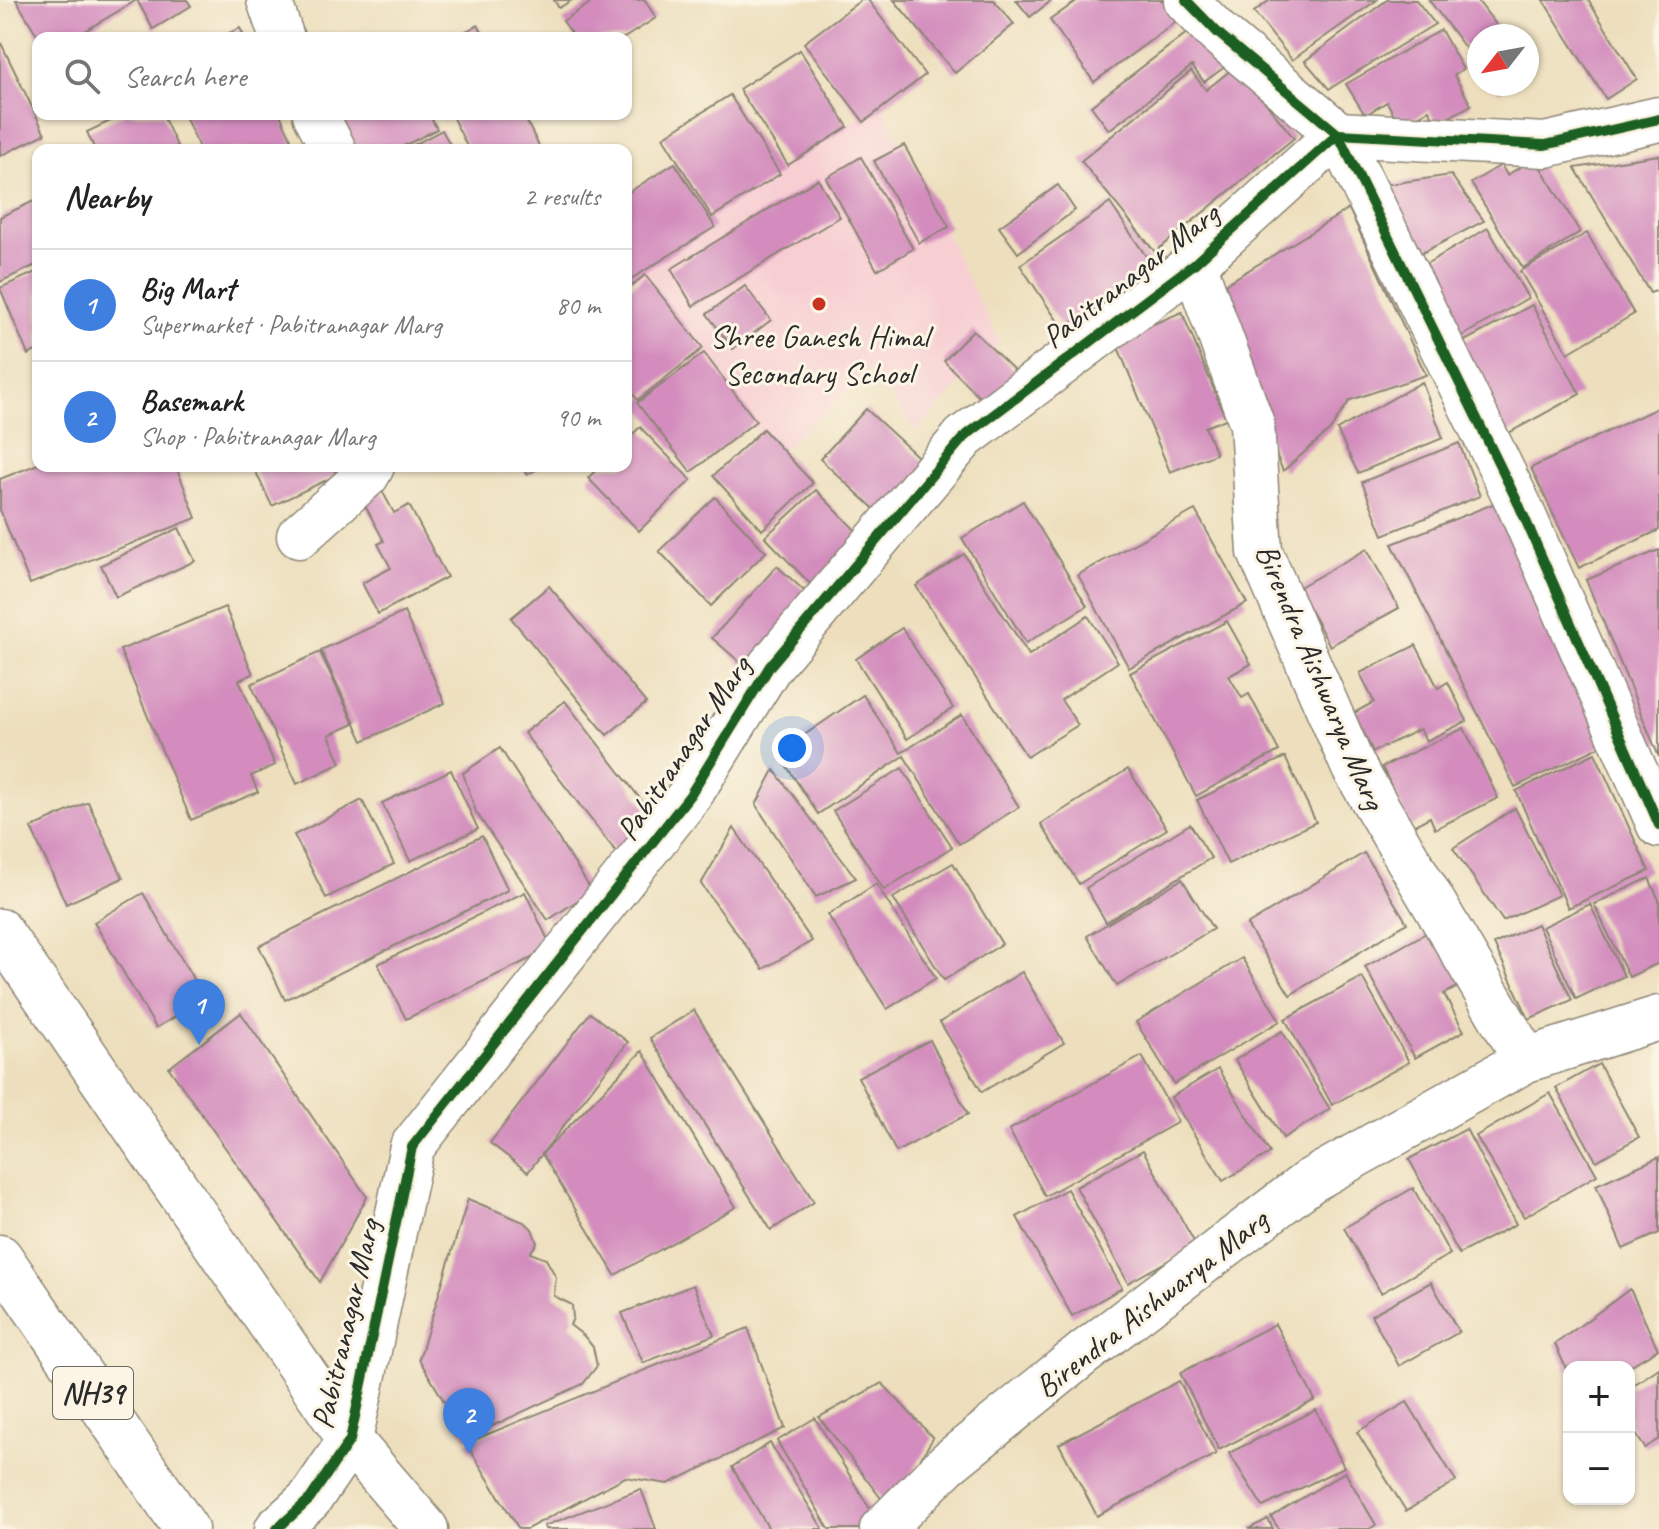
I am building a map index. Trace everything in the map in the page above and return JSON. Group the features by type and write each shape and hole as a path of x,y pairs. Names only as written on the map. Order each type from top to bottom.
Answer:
{"main road":[{"path":"269,0 280,32"},
{"path":"1186,0 1218,33 1338,134 1519,505 1659,825"},
{"path":"1338,134 1545,145 1659,119"},
{"path":"318,120 331,144"},
{"name":"Pabitranagar Marg","path":"277,1529 310,1499 350,1440 412,1147 690,795 770,666 964,437 1194,264 1338,134"},
{"name":"Birendra Aishwarya Marg","path":"1194,264 1252,424 1260,552 1353,766 1526,1060"},
{"path":"299,536 369,472"},
{"path":"0,931 350,1440 426,1529"},
{"name":"Birendra Aishwarya Marg","path":"882,1529 947,1464 1061,1371 1310,1181 1526,1060 1659,1018"},
{"name":"NH39","path":"0,1257 186,1529"}],"shaded area":[{"name":"Shree Ganesh Himal Secondary School","path":"881,104 1000,343 916,431 871,369 775,456 632,270 632,258"}],"building":[{"path":"16,0 137,0 83,32 35,32"},
{"path":"137,0 187,0 191,6 153,29"},
{"path":"554,0 572,0 559,8"},
{"path":"595,0 645,0 656,18 632,33 571,32 563,21"},
{"path":"861,0 868,0 925,75 864,122 804,43"},
{"path":"894,0 994,0 1014,24 955,73"},
{"path":"1016,0 1052,0 1030,17"},
{"path":"1078,0 1168,0 1181,18 1094,82 1050,20"},
{"path":"1270,0 1377,0 1292,60 1254,12"},
{"path":"1387,0 1416,0 1435,24 1329,89 1305,61"},
{"path":"1429,0 1477,0 1496,24 1467,24 1467,50"},
{"path":"1543,0 1588,0 1637,79 1606,99"},
{"path":"478,25 482,32 464,32"},
{"path":"1196,26 1226,66 1204,82 1192,66 1109,130 1091,106"},
{"path":"1441,30 1463,69 1454,75 1471,105 1437,124 1429,110 1400,126 1387,102 1365,115 1346,84"},
{"path":"0,41 32,107 32,120 38,120 45,134 0,156"},
{"path":"800,50 848,127 788,165 739,89"},
{"path":"1236,66 1294,138 1155,252 1081,161 1191,71 1206,90"},
{"path":"730,95 780,174 712,217 663,137"},
{"path":"112,120 165,120 176,144 92,144 87,132"},
{"path":"187,120 283,120 293,144 197,144"},
{"path":"332,120 432,120 437,129 408,144 345,144"},
{"path":"454,120 526,120 538,144 466,144"},
{"path":"442,130 450,144 415,144"},
{"path":"904,145 949,227 919,243 874,161"},
{"path":"1659,155 1659,290 1650,293 1575,168"},
{"path":"861,157 913,249 877,270 826,178"},
{"path":"1535,158 1580,232 1523,268 1471,183 1501,165 1507,175"},
{"path":"675,163 715,227 632,278 632,190"},
{"path":"1451,175 1484,221 1408,260 1376,186"},
{"path":"818,179 840,217 693,306 671,269"},
{"path":"1058,185 1075,210 1018,253 999,227"},
{"path":"32,202 32,267 0,282 0,217"},
{"path":"1110,203 1154,268 1063,329 1020,265"},
{"path":"1349,209 1426,375 1350,400 1330,430 1283,471 1211,293"},
{"path":"1488,228 1528,298 1460,337 1419,268"},
{"path":"1587,233 1634,314 1568,353 1520,271"},
{"path":"32,274 32,353 28,355 0,288"},
{"path":"645,275 703,348 638,400 632,392 632,286"},
{"path":"745,286 771,320 733,349 707,314"},
{"path":"1532,305 1580,394 1507,434 1459,344"},
{"path":"1182,312 1226,419 1205,427 1216,454 1170,472 1115,340"},
{"path":"973,330 1019,375 988,406 944,361"},
{"path":"704,353 756,421 691,472 637,403"},
{"path":"1422,382 1443,438 1358,473 1337,430"},
{"path":"1659,407 1659,530 1579,568 1531,468"},
{"path":"866,409 928,466 882,516 820,459"},
{"path":"640,427 691,480 639,531 588,478 594,472 632,472 632,435"},
{"path":"763,429 813,483 762,530 713,476"},
{"path":"1459,443 1480,496 1383,535 1362,482"},
{"path":"32,466 32,472 178,472 196,518 30,584 0,510 0,479"},
{"path":"256,472 335,472 337,475 272,506"},
{"path":"380,487 394,513 409,505 447,577 378,614 362,583 391,568 378,544 384,541 361,498"},
{"path":"816,490 870,545 819,593 765,537"},
{"path":"715,497 766,552 711,606 659,551"},
{"path":"1023,501 1087,606 1026,643 962,538"},
{"path":"1498,502 1610,742 1515,787 1392,544"},
{"path":"1195,510 1247,603 1129,668 1078,575"},
{"path":"179,528 195,561 116,597 101,565"},
{"path":"1367,549 1399,608 1330,646 1298,588"},
{"path":"1659,550 1659,757 1586,580"},
{"path":"964,554 1029,655 1088,616 1118,662 1061,700 1078,725 1027,757 916,586"},
{"path":"777,566 821,606 757,677 712,638"},
{"path":"549,586 646,703 607,735 511,618"},
{"path":"225,607 253,674 239,680 275,765 251,776 258,792 191,820 120,650"},
{"path":"404,612 445,703 363,741 321,650"},
{"path":"1227,621 1251,664 1229,676 1242,698 1249,694 1279,751 1196,796 1130,673"},
{"path":"902,628 953,708 907,739 856,659"},
{"path":"1416,645 1438,688 1448,682 1467,721 1426,741 1420,729 1373,752 1354,713 1374,702 1360,673"},
{"path":"320,652 354,724 329,735 341,763 297,784 251,684"},
{"path":"863,695 901,753 962,715 1019,807 959,844 904,756 818,814 778,753"},
{"path":"565,701 658,822 617,853 524,733"},
{"path":"1464,728 1498,798 1435,829 1430,817 1411,827 1382,767"},
{"path":"500,748 592,891 548,920 476,812 463,773"},
{"path":"1595,753 1649,871 1568,908 1516,791"},
{"path":"1285,757 1316,822 1228,864 1197,800"},
{"path":"902,768 952,847 884,890 833,811"},
{"path":"1128,769 1167,829 1079,884 1041,824"},
{"path":"451,770 478,829 410,861 382,803"},
{"path":"774,770 856,878 816,897 756,805"},
{"path":"362,800 394,864 326,898 294,835"},
{"path":"88,802 123,878 66,904 31,828"},
{"path":"1515,808 1559,895 1503,921 1453,848"},
{"path":"1190,824 1211,858 1106,922 1086,888"},
{"path":"734,828 812,941 763,969 701,884"},
{"path":"482,836 508,890 285,1000 259,946"},
{"path":"1364,853 1407,923 1290,995 1247,925"},
{"path":"953,863 1002,944 944,980 893,898"},
{"path":"1649,878 1659,900 1659,963 1629,977 1594,904"},
{"path":"1182,879 1213,929 1117,986 1087,936"},
{"path":"876,884 936,978 887,1009 828,915"},
{"path":"525,892 552,948 406,1019 378,964"},
{"path":"143,893 205,999 156,1028 94,922"},
{"path":"1590,904 1624,976 1576,999 1542,927"},
{"path":"1537,924 1572,1000 1529,1019 1494,944"},
{"path":"1437,927 1467,982 1444,994 1464,1031 1415,1058 1365,967"},
{"path":"1242,958 1280,1021 1174,1084 1136,1022"},
{"path":"1022,972 1064,1043 982,1092 940,1022"},
{"path":"1362,977 1409,1062 1332,1105 1285,1019"},
{"path":"694,1010 814,1202 771,1230 650,1038"},
{"path":"241,1013 367,1197 320,1282 169,1068"},
{"path":"590,1013 628,1042 528,1172 490,1143"},
{"path":"1282,1031 1330,1109 1283,1138 1235,1060"},
{"path":"930,1040 968,1114 896,1152 858,1077"},
{"path":"642,1051 736,1207 615,1275 542,1154"},
{"path":"1142,1056 1178,1122 1045,1196 1009,1130"},
{"path":"1599,1064 1639,1137 1596,1161 1556,1088"},
{"path":"1218,1069 1270,1153 1223,1181 1171,1097"},
{"path":"1550,1093 1597,1175 1524,1217 1476,1136"},
{"path":"1466,1129 1516,1224 1459,1254 1409,1159"},
{"path":"1143,1150 1196,1245 1128,1283 1076,1187"},
{"path":"1659,1157 1659,1233 1623,1249 1596,1185"},
{"path":"1413,1188 1450,1254 1381,1293 1344,1228"},
{"path":"1067,1189 1122,1288 1072,1316 1017,1217"},
{"path":"468,1199 526,1223 532,1229 537,1243 530,1253 546,1259 556,1277 554,1296 572,1305 570,1325 593,1347 597,1366 583,1384 466,1438 419,1359"},
{"path":"1431,1282 1459,1332 1399,1366 1371,1315"},
{"path":"693,1285 714,1335 643,1363 622,1313"},
{"path":"1630,1289 1658,1349 1635,1363 1563,1362 1555,1344"},
{"path":"1275,1324 1315,1400 1219,1450 1180,1373"},
{"path":"748,1328 785,1428 668,1484 625,1477 527,1529 519,1529 466,1443"},
{"path":"1659,1368 1659,1439 1645,1448 1635,1433 1635,1384"},
{"path":"1179,1381 1216,1454 1097,1516 1059,1444"},
{"path":"882,1383 933,1438 890,1510 819,1417"},
{"path":"1407,1402 1456,1481 1406,1511 1357,1432"},
{"path":"1316,1410 1344,1467 1263,1507 1229,1453"},
{"path":"815,1418 882,1529 829,1529 777,1441"},
{"path":"770,1443 823,1529 769,1529 732,1467"},
{"path":"1345,1472 1376,1525 1369,1529 1279,1529 1271,1517"},
{"path":"641,1489 656,1529 545,1529 544,1526"},
{"path":"1268,1519 1273,1529 1248,1529"}],"cycle path":[{"path":"1186,0 1218,33 1338,134 1519,505 1659,825"},
{"path":"277,1529 310,1499 350,1440 412,1147 690,795 770,666 964,437 1194,264 1338,134 1545,145 1659,119"}],"place":[{"name":"Shree Ganesh Himal Secondary School","path":"819,304"},
{"name":"Big Mart","path":"199,1045"},
{"name":"Basemark","path":"469,1454"}]}
